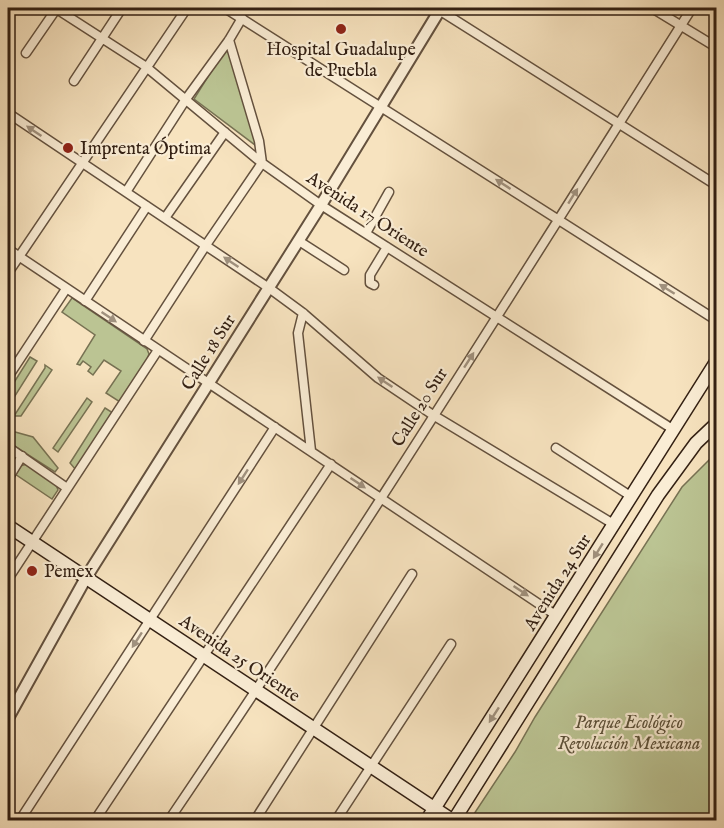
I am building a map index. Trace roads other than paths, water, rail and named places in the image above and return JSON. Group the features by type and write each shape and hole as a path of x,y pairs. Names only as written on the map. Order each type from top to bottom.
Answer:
{"main road":[{"name":"Avenida 24 Sur","path":"427,820 717,362"},
{"path":"453,820 658,495 696,443 717,424"},
{"name":"Avenida 25 Oriente","path":"8,526 453,820"}],"street":[{"path":"26,53 56,8"},
{"name":"Avenida 17 Oriente","path":"56,8 145,66 262,164 321,205 674,430"},
{"path":"74,81 122,8"},
{"path":"8,273 145,66 187,8"},
{"path":"225,8 717,320"},
{"path":"439,8 717,185"},
{"name":"Calle 18 Sur","path":"8,718 86,578 321,205 439,8"},
{"path":"652,8 717,47"},
{"name":"Calle 20 Sur","path":"169,820 257,691 382,498 692,8"},
{"path":"126,192 242,18"},
{"path":"144,340 262,164 259,141 229,40"},
{"path":"8,113 269,288 303,313 369,371 433,415 615,525"},
{"path":"165,218 225,132"},
{"path":"366,233 388,192"},
{"path":"85,301 147,206"},
{"path":"298,241 344,270"},
{"path":"374,285 370,283 370,275 387,247"},
{"path":"8,249 557,616"},
{"path":"8,377 66,289"},
{"path":"303,313 298,333 311,452"},
{"path":"8,579 158,350"},
{"path":"20,820 275,428"},
{"path":"8,447 68,488"},
{"path":"556,448 632,497"},
{"path":"8,479 22,456"},
{"path":"95,820 331,464"},
{"path":"255,820 412,574"},
{"path":"336,820 451,644"}],"place":[{"name":"Hospital Guadalupe de Puebla","path":"341,29"},
{"name":"Imprenta Óptima","path":"68,148"},
{"name":"Pemex","path":"32,571"}],"park label":[{"name":"Parque Ecológico Revolución Mexicana","path":"629,732"}]}
